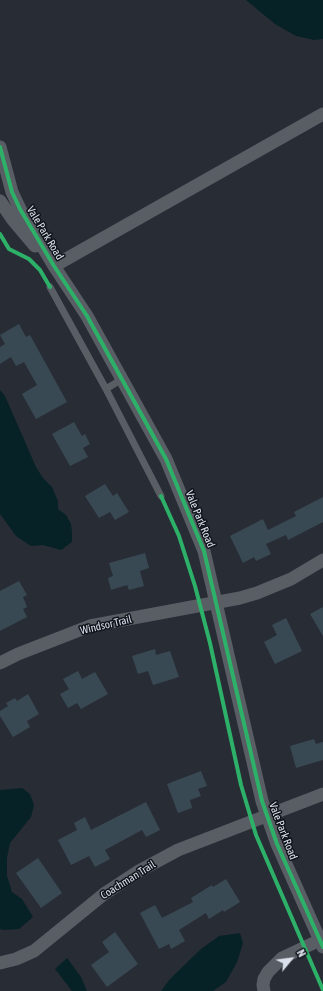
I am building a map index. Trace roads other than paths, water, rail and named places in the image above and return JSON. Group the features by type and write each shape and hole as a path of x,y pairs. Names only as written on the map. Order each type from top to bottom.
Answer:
{"street":[{"path":"54,266 323,114"},
{"name":"Vale Park Road","path":"0,147 8,179 17,204 54,266 87,316 166,459 204,551 262,801 277,844 321,944"},
{"name":"Vale Park Road","path":"0,201 13,220 54,266"},
{"name":"Windsor Trail","path":"0,663 18,654 90,626 240,598 272,588 302,573 323,560"},
{"name":"Coachman Trail","path":"0,962 16,959 34,951 104,894 139,871 178,850 323,794"},
{"path":"264,991 264,980 268,972 282,958 321,944"}],"lane":[{"path":"50,287 106,389 161,496"},
{"path":"106,389 122,380"}]}
